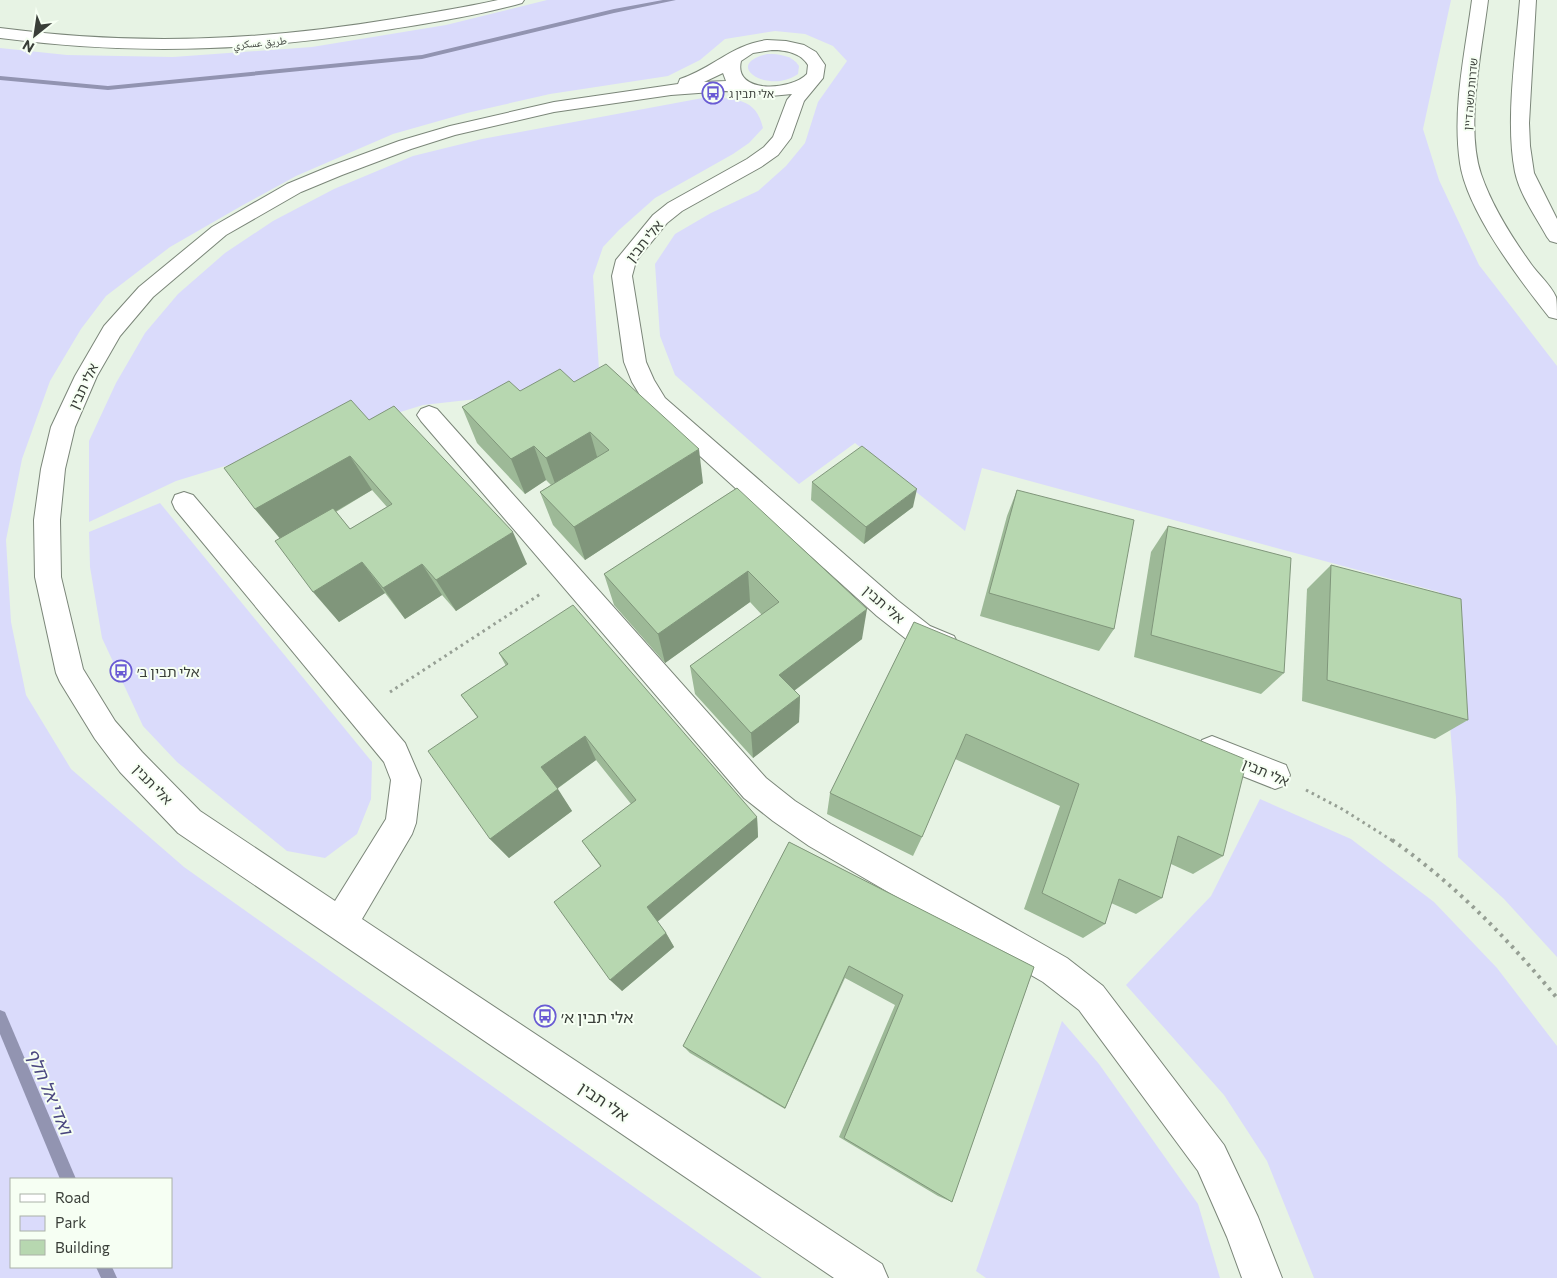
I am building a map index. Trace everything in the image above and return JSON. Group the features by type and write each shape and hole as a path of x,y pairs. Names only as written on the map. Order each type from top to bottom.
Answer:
{"street":[{"name":"طريق عسكري","path":"0,34 65,42 128,45 233,44 332,35 516,0"},
{"name":"שדרות משה דיין","path":"1480,0 1467,112 1466,136 1469,165 1492,222 1514,258 1557,312"},
{"path":"1528,0 1520,123 1521,146 1528,180 1545,217 1557,237"},
{"name":"אלי תבין","path":"654,92 712,73 752,48 779,45 792,47 812,57 817,64 818,71 796,100 782,138 771,151 754,163 698,193 660,219 626,260 622,276 635,362 643,382 658,404 887,608 920,634 965,652"},
{"path":"734,58 729,66 730,74 736,82 772,97 786,112 788,121"},
{"name":"אלי תבין","path":"814,78 805,85 792,90 777,92 726,86 654,92 554,107 450,131 405,145 294,188 219,231 146,292 112,331 86,376 63,427 52,469 46,520 48,577 70,673 105,730 132,762 189,822 868,1278"},
{"path":"429,415 755,788 820,835 1055,970 1091,998 1211,1158 1262,1278"},
{"path":"184,502 396,753 406,780 401,823 340,924"},
{"name":"אלי תבין","path":"1193,743 1275,775"}],"path":[{"path":"361,712 570,575"},
{"name":"אלי תבין","path":"1275,775 1332,802 1391,838 1439,874 1528,962 1557,998"}],"green space":[{"path":"547,0 1451,0 1423,129 1439,180 1479,265 1557,366 1557,957 1504,899 1458,857 1456,798 1439,592 982,468 965,531 855,443 799,484 675,375 660,336 655,264 675,234 711,213 758,191 786,166 805,143 818,102 847,61 833,46 805,34 775,31 725,39 700,60 668,76 550,94 467,113 393,134 296,176 170,247 106,296 81,329 50,381 22,459 6,540 11,622 26,695 71,769 184,867 762,1278 0,1278 0,48 67,55 173,57 312,47 446,25"},
{"path":"767,54 781,55 793,59 799,66 798,74 786,80 774,81 763,80 754,76 749,71 748,65 754,59"},
{"path":"708,97 727,98 749,105 760,118 763,128 749,143 733,154 655,198 603,247 593,276 600,385 423,405 176,481 89,522 89,441 116,383 145,333 178,294 225,253 273,221 334,189 413,156 482,139"},
{"path":"160,503 372,762 371,799 357,834 325,858 287,851 177,762 143,726 102,638 90,567 89,532"},
{"path":"1260,799 1351,839 1434,902 1497,968 1557,1046 1557,1278 1314,1278 1267,1161 1224,1095 1126,985 1211,896"},
{"path":"1062,1021 1099,1064 1198,1204 1220,1278 986,1278 976,1271"}],"building":[{"path":"606,364 699,449 574,527 540,492 609,450 590,432 546,458 534,446 511,459 462,407 509,381 520,391 560,369 574,382"},
{"path":"351,400 369,420 394,406 513,532 436,580 422,564 383,588 362,562 313,592 275,541 333,508 350,529 392,504 350,456 255,509 224,468"},
{"path":"862,446 917,489 866,527 812,482"},
{"path":"737,488 867,609 779,675 800,696 751,733 690,666 779,602 748,571 658,634 604,574"},
{"path":"1017,490 1134,520 1114,629 989,593"},
{"path":"1168,526 1291,558 1284,673 1151,635"},
{"path":"1331,565 1461,599 1468,720 1327,680"},
{"path":"573,605 757,817 647,907 666,933 610,980 554,902 601,866 582,841 636,800 585,736 541,767 558,789 490,839 428,751 478,717 461,695 508,664 499,653"},
{"path":"914,622 1247,760 1223,856 1178,836 1162,898 1119,879 1105,924 1042,893 1079,784 966,734 922,837 830,793"},
{"path":"789,842 1034,967 952,1202 844,1138 903,995 849,966 785,1108 683,1046"}],"waterway":[{"path":"0,78 108,88 422,57 614,11 673,0"},
{"name":"ואדי אל חלף","path":"0,1017 68,1178"},
{"name":"ואדי אל חלף","path":"104,1268 109,1278"}],"place":[{"name":"אלי תבין ג","path":"713,93"},
{"name":"אלי תבין ב׳","path":"121,671"},
{"name":"אלי תבין א׳","path":"545,1016"}]}
